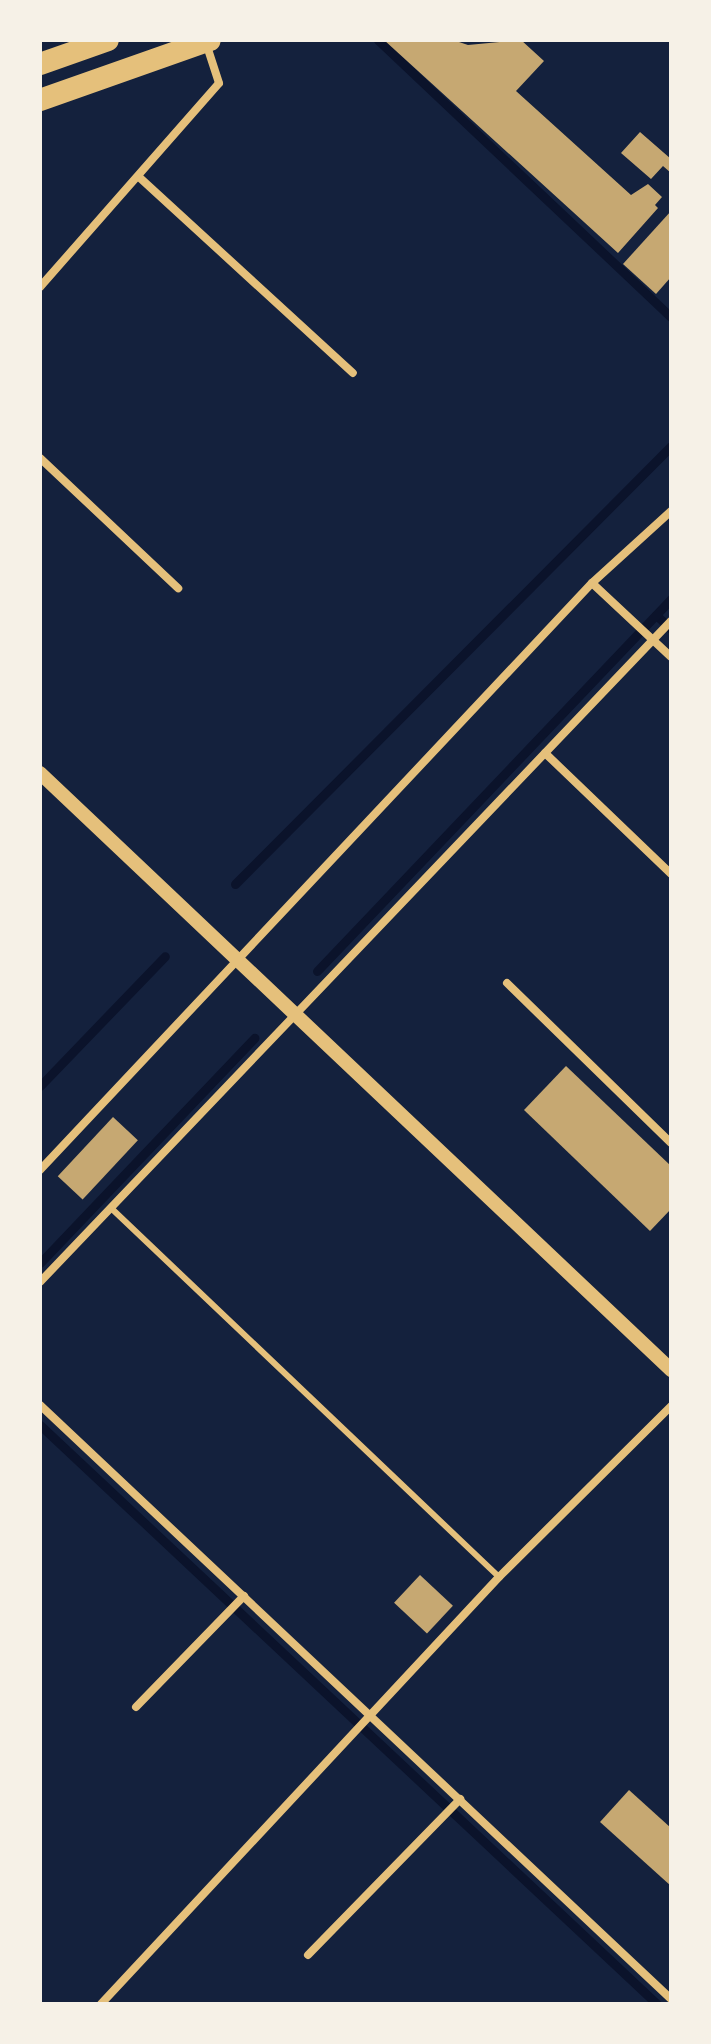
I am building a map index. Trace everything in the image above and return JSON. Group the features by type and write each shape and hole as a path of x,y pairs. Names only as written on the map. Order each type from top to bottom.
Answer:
{"highway":[{"path":"40,64 108,40"},
{"path":"40,100 207,41"}],"street":[{"path":"40,287 219,83 207,41"},
{"path":"139,177 353,373"},
{"path":"40,458 178,588"},
{"path":"40,1170 592,583 671,511"},
{"path":"592,583 671,657"},
{"path":"40,1282 545,753 645,633 668,624"},
{"path":"545,753 671,874"},
{"path":"40,773 292,1015 671,1370"},
{"path":"507,983 671,1143"},
{"path":"40,1405 238,1602 370,1719 671,1999"},
{"path":"101,2004 358,1732 499,1577 671,1406"},
{"path":"136,1707 238,1602"},
{"path":"308,1955 458,1801"}],"lane":[{"path":"111,1208 499,1577"}],"building":[{"path":"384,40 453,40 468,45 521,40 544,61 516,91 631,195 648,184 662,197 655,205 658,208 618,253"},
{"path":"640,132 671,159 671,173 663,166 651,179 621,153"},
{"path":"671,211 671,277 656,294 623,264"},
{"path":"566,1066 671,1166 671,1209 650,1231 524,1110"},
{"path":"113,1117 138,1140 83,1199 58,1176"},
{"path":"420,1575 453,1606 427,1633 394,1603"},
{"path":"629,1790 671,1828 671,1886 600,1822"}],"waterway":[{"path":"378,40 671,317"},
{"path":"235,884 671,446"},
{"path":"317,971 671,599"},
{"path":"656,615 671,629"},
{"path":"40,1086 165,956"},
{"path":"40,1263 254,1038"},
{"path":"40,1425 657,2004"}]}
